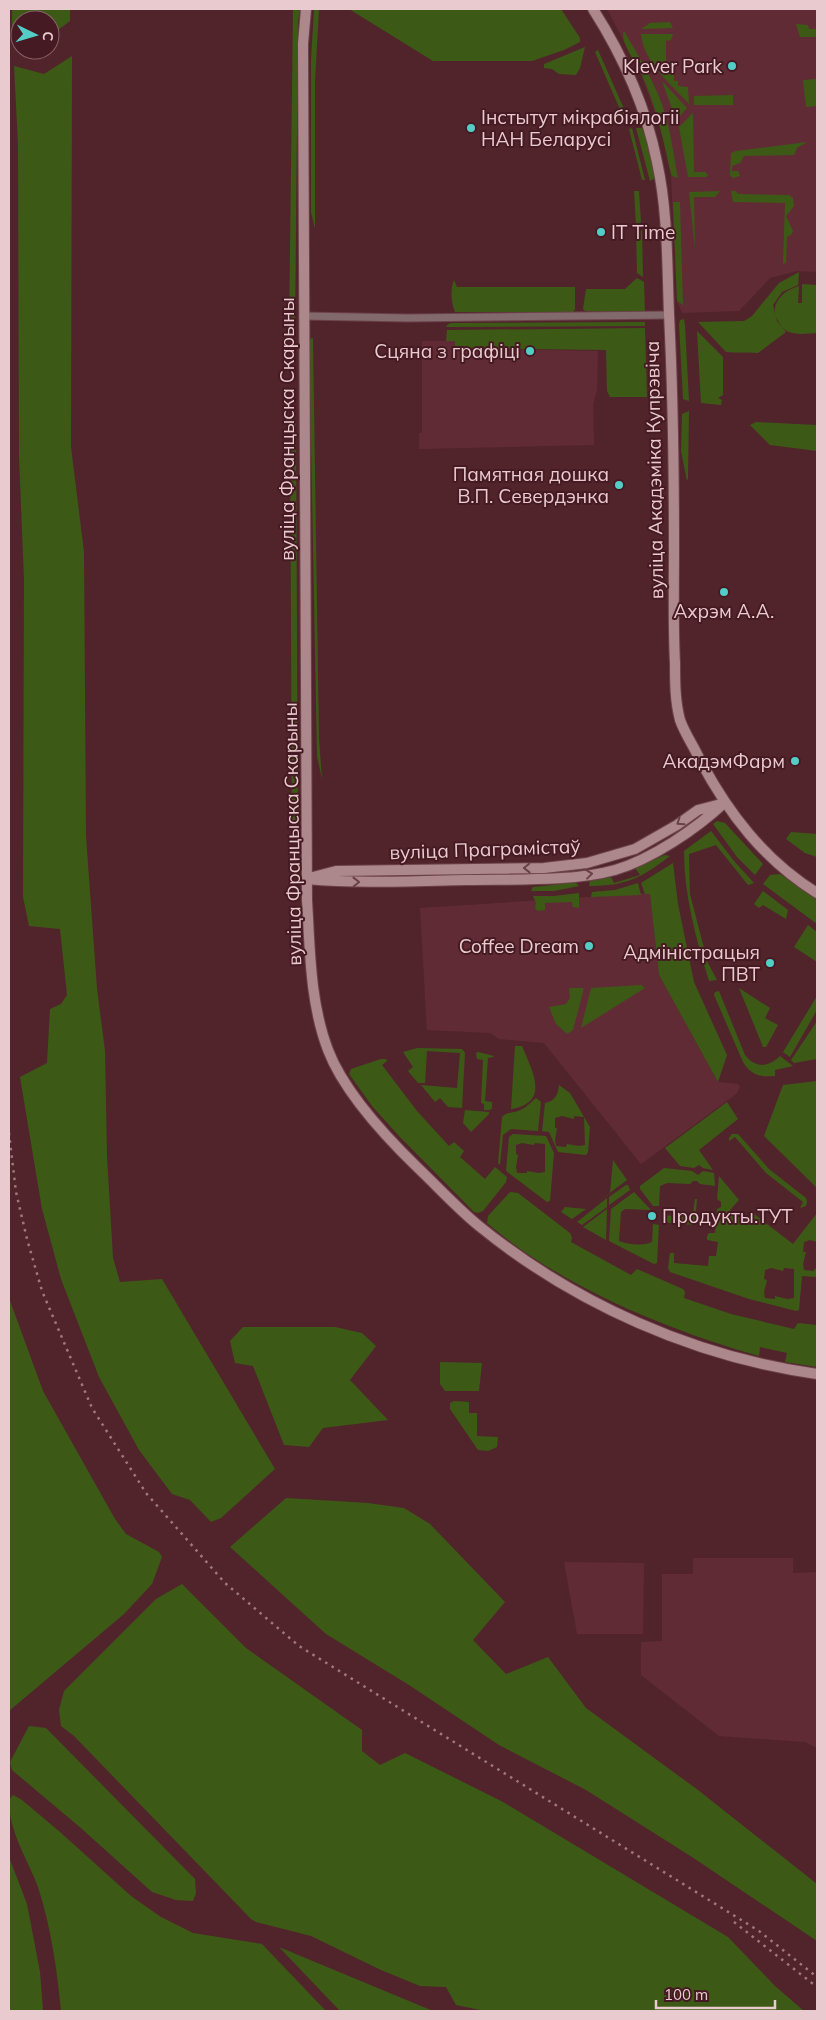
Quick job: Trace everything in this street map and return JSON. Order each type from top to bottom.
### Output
[{"type":"main road","name":"вуліца Францыска Скарыны","points":[[306,9],[303,44],[307,879],[310,956],[319,1017],[328,1050],[344,1080],[379,1127],[477,1225],[540,1271],[612,1310],[704,1348],[748,1362],[817,1374]]},
{"type":"main road","name":"вуліца Акадэміка Купрэвіча","points":[[593,9],[635,87],[658,162],[665,225],[675,459],[674,602],[677,706],[684,732],[724,803],[762,849],[784,869],[817,893]]},
{"type":"main road","name":"вуліца Праграмістаў","points":[[307,879],[336,871],[544,868],[587,863],[635,849],[677,825],[698,810],[724,803]]},
{"type":"street","points":[[304,316],[408,318],[669,315]]},
{"type":"shaded area","points":[[607,9],[817,9],[817,272],[797,271],[770,278],[739,311],[682,313],[677,301],[671,174],[661,129],[641,74]]},
{"type":"shaded area","points":[[422,341],[456,341],[456,348],[598,351],[597,390],[593,404],[594,445],[419,449],[419,433],[422,433]]},
{"type":"shaded area","points":[[650,893],[659,975],[718,1082],[738,1084],[740,1087],[736,1094],[641,1164],[544,1043],[499,1039],[490,1033],[427,1030],[420,908]]},
{"type":"shaded area","points":[[693,1558],[793,1558],[793,1573],[817,1572],[817,1748],[805,1742],[719,1736],[641,1675],[641,1642],[662,1641],[662,1574],[693,1574]]},
{"type":"shaded area","points":[[564,1562],[644,1563],[643,1634],[577,1634]]},
{"type":"green space","points":[[70,9],[70,21],[60,28],[60,10],[12,10]]},
{"type":"green space","points":[[293,9],[300,9],[298,22],[295,331],[289,330]]},
{"type":"green space","points":[[314,9],[319,9],[315,81],[315,229],[311,212],[311,60]]},
{"type":"green space","points":[[349,9],[561,9],[580,38],[580,42],[564,50],[532,61],[433,61]]},
{"type":"green space","points":[[670,22],[673,28],[641,29],[650,23]]},
{"type":"green space","points":[[796,24],[808,25],[809,29],[817,29],[817,37],[800,37]]},
{"type":"green space","points":[[624,31],[648,73],[660,99],[669,128],[678,178],[671,174],[651,97],[641,73],[626,46],[623,35]]},
{"type":"green space","points":[[641,34],[673,34],[671,40],[666,41],[666,73],[674,73],[674,81],[678,81],[678,86],[688,87],[689,104],[652,63],[643,44]]},
{"type":"green space","points":[[585,47],[580,68],[576,75],[559,74],[552,69],[544,68],[544,64]]},
{"type":"green space","points":[[598,50],[629,120],[625,121],[595,52]]},
{"type":"green space","points":[[72,56],[71,447],[84,552],[86,836],[97,989],[105,1051],[107,1156],[113,1258],[120,1282],[162,1279],[275,1469],[221,1518],[211,1522],[190,1500],[172,1494],[139,1450],[99,1377],[61,1279],[42,1209],[20,1077],[47,1063],[50,1009],[61,1004],[67,995],[60,929],[29,926],[23,897],[24,580],[19,456],[18,144],[14,66],[44,74]]},
{"type":"green space","points":[[817,79],[817,106],[806,107],[803,80]]},
{"type":"green space","points":[[662,81],[687,108],[676,120]]},
{"type":"green space","points":[[733,95],[733,105],[694,105],[694,96]]},
{"type":"green space","points":[[693,113],[694,172],[705,172],[708,175],[706,177],[688,177],[679,127]]},
{"type":"green space","points":[[632,128],[645,180],[642,180],[629,129]]},
{"type":"green space","points":[[636,128],[642,128],[653,159],[655,178],[650,181]]},
{"type":"green space","points":[[807,142],[797,148],[794,155],[744,156],[740,163],[732,166],[732,171],[738,171],[740,176],[733,178],[730,175],[731,153]]},
{"type":"green space","points":[[634,191],[639,191],[641,222],[636,225]]},
{"type":"green space","points":[[720,191],[715,197],[694,197],[695,249],[689,192]]},
{"type":"green space","points":[[731,191],[739,194],[789,195],[793,198],[794,206],[786,216],[793,231],[787,237],[786,263],[783,264],[785,203],[733,202]]},
{"type":"green space","points":[[673,202],[680,202],[683,305],[677,301]]},
{"type":"green space","points":[[636,229],[642,231],[643,277],[637,273]]},
{"type":"green space","points":[[799,272],[798,285],[782,292],[773,305],[777,321],[786,332],[758,353],[726,352],[698,322],[744,321],[752,316],[779,283]]},
{"type":"green space","points":[[637,278],[644,282],[645,313],[585,311],[583,309],[586,289],[625,289]]},
{"type":"green space","points":[[454,280],[457,287],[575,287],[575,309],[573,312],[455,312],[452,296]]},
{"type":"green space","points":[[802,284],[817,285],[817,333],[799,334],[789,332],[782,327],[776,318],[775,312],[778,300],[792,288],[799,286],[798,303],[802,303]]},
{"type":"green space","points":[[684,319],[689,401],[683,399],[679,324],[680,320]]},
{"type":"green space","points":[[645,322],[645,326],[446,327],[451,323]]},
{"type":"green space","points":[[645,328],[647,397],[610,397],[607,391],[606,350],[455,348],[455,341],[446,341],[447,330]]},
{"type":"green space","points":[[697,331],[723,357],[723,395],[718,398],[722,400],[721,405],[701,403]]},
{"type":"green space","points":[[313,338],[319,739],[322,779],[317,756],[309,339]]},
{"type":"green space","points":[[689,411],[687,481],[681,451],[682,414]]},
{"type":"green space","points":[[290,414],[296,422],[298,838],[292,839]]},
{"type":"green space","points":[[756,422],[817,425],[817,451],[770,445],[750,425]]},
{"type":"green space","points":[[697,815],[699,817],[645,849],[598,866],[580,870],[555,873],[410,878],[338,877],[390,876],[597,864]]},
{"type":"green space","points":[[717,821],[725,823],[763,864],[755,875],[737,857],[713,824]]},
{"type":"green space","points":[[711,831],[754,883],[748,885],[716,845],[689,854],[690,894],[704,948],[701,950],[717,980],[709,981],[692,917],[686,884],[684,851]]},
{"type":"green space","points":[[791,832],[817,834],[817,857],[805,853],[786,839]]},
{"type":"green space","points":[[665,855],[670,856],[650,870],[641,875],[632,879],[602,886],[589,886],[590,881],[611,877],[614,883],[640,875],[635,868]]},
{"type":"green space","points":[[673,863],[678,904],[694,982],[727,1055],[718,1082],[659,975],[650,894],[645,894],[641,883]]},
{"type":"green space","points":[[780,874],[817,900],[817,924],[763,884],[770,875]]},
{"type":"green space","points":[[571,881],[579,886],[554,891],[531,891],[533,887]]},
{"type":"green space","points":[[638,883],[641,895],[591,897],[592,892],[615,890]]},
{"type":"green space","points":[[763,891],[788,910],[786,919],[763,905],[759,908],[754,904]]},
{"type":"green space","points":[[579,893],[579,908],[573,907],[572,902],[545,903],[545,910],[538,911],[535,908],[536,903],[533,896]]},
{"type":"green space","points":[[808,925],[817,932],[817,962],[794,947]]},
{"type":"green space","points":[[641,985],[645,988],[581,1028],[591,988]]},
{"type":"green space","points":[[569,988],[584,988],[573,1030],[567,1034],[556,1024],[549,1007],[566,1004],[570,998]]},
{"type":"green space","points":[[739,988],[770,1008],[765,1018],[778,1025],[766,1047],[763,1047]]},
{"type":"green space","points":[[719,991],[745,1055],[749,1060],[762,1065],[776,1060],[780,1056],[793,1066],[775,1070],[775,1076],[761,1076],[750,1070],[743,1062],[714,995],[715,992]]},
{"type":"green space","points":[[817,996],[817,1010],[790,1057],[783,1052]]},
{"type":"green space","points":[[817,1021],[817,1059],[794,1063],[791,1060]]},
{"type":"green space","points":[[515,1046],[522,1046],[533,1075],[535,1093],[531,1100],[511,1109]]},
{"type":"green space","points":[[417,1048],[462,1049],[465,1053],[462,1108],[448,1107],[440,1098],[435,1102],[421,1085],[457,1088],[460,1053],[427,1051],[425,1083],[418,1083],[408,1071],[413,1067],[403,1052]]},
{"type":"green space","points":[[476,1053],[494,1056],[488,1058],[485,1101],[492,1102],[490,1110],[484,1110],[484,1104],[481,1103],[483,1060],[477,1059]]},
{"type":"green space","points":[[386,1059],[387,1061],[382,1065],[417,1111],[449,1146],[454,1142],[464,1151],[460,1157],[485,1179],[495,1167],[507,1177],[506,1182],[483,1211],[474,1212],[398,1135],[372,1106],[349,1074],[351,1069]]},
{"type":"green space","points":[[817,1081],[817,1188],[764,1136],[783,1085]]},
{"type":"green space","points":[[559,1085],[570,1093],[590,1127],[588,1152],[586,1155],[558,1152],[549,1132],[542,1131],[545,1103],[554,1099]],"holes":[[[562,1116],[574,1119],[574,1116],[584,1117],[585,1145],[567,1144],[566,1147],[556,1146],[557,1128],[555,1128],[555,1118]]]},
{"type":"green space","points":[[536,1098],[541,1102],[538,1131],[511,1129],[503,1135],[500,1165],[498,1163],[502,1117],[508,1113],[518,1111]]},
{"type":"green space","points":[[727,1102],[738,1119],[699,1150],[713,1170],[699,1165],[694,1168],[680,1166],[665,1148]]},
{"type":"green space","points":[[465,1110],[489,1112],[489,1114],[471,1132],[463,1123]]},
{"type":"green space","points":[[513,1134],[546,1136],[554,1153],[550,1201],[547,1202],[506,1171],[509,1137]],"holes":[[[522,1143],[534,1145],[535,1143],[545,1144],[545,1172],[527,1171],[527,1173],[517,1173],[518,1155],[516,1154],[516,1145]]]},
{"type":"green space","points":[[732,1134],[738,1134],[769,1169],[806,1198],[806,1206],[800,1208],[803,1202],[766,1173],[735,1137],[729,1141]]},
{"type":"green space","points":[[613,1160],[627,1180],[610,1193]]},
{"type":"green space","points":[[664,1168],[692,1171],[698,1175],[703,1171],[714,1173],[715,1186],[700,1184],[697,1181],[693,1181],[690,1184],[667,1183],[660,1186],[659,1206],[653,1206],[640,1189],[640,1186]]},
{"type":"green space","points":[[719,1176],[739,1200],[730,1210],[745,1223],[754,1214],[793,1244],[817,1213],[817,1242],[810,1240],[804,1242],[803,1252],[806,1252],[803,1264],[804,1270],[814,1271],[814,1269],[817,1269],[817,1277],[802,1276],[799,1310],[796,1311],[749,1299],[670,1272],[668,1268],[670,1253],[674,1253],[674,1263],[708,1266],[709,1256],[716,1256],[718,1242],[707,1240],[707,1236],[709,1233],[715,1233],[717,1209],[721,1207],[721,1202],[717,1199]],"holes":[[[771,1268],[783,1271],[784,1268],[794,1269],[794,1298],[787,1299],[775,1296],[775,1299],[765,1298],[764,1292],[767,1280],[764,1279],[765,1270]]]},
{"type":"green space","points":[[628,1185],[630,1190],[609,1205],[609,1197]]},
{"type":"green space","points":[[510,1192],[518,1193],[570,1233],[571,1242],[631,1275],[637,1269],[683,1289],[685,1292],[684,1298],[731,1314],[794,1329],[798,1323],[817,1325],[817,1367],[785,1362],[787,1353],[760,1347],[759,1356],[688,1333],[616,1303],[547,1267],[487,1223],[488,1216]]},
{"type":"green space","points":[[634,1192],[651,1210],[625,1209],[621,1212],[619,1241],[636,1244],[652,1242],[653,1224],[659,1225],[657,1263],[654,1264],[609,1241],[611,1209]]},
{"type":"green space","points":[[607,1198],[607,1207],[582,1225],[577,1222]]},
{"type":"green space","points":[[695,1199],[697,1199],[695,1223],[693,1225],[662,1222],[663,1215],[686,1217],[693,1213]]},
{"type":"green space","points":[[565,1207],[586,1209],[572,1219],[561,1212]]},
{"type":"green space","points":[[607,1209],[606,1240],[583,1227]]},
{"type":"green space","points":[[9,1298],[43,1391],[115,1519],[126,1534],[159,1552],[162,1557],[152,1584],[124,1614],[9,1711]]},
{"type":"green space","points":[[243,1327],[335,1327],[362,1333],[376,1346],[350,1380],[388,1420],[323,1428],[309,1447],[284,1445],[253,1366],[235,1363],[230,1341]]},
{"type":"green space","points":[[440,1362],[482,1363],[479,1391],[445,1391],[440,1384]]},
{"type":"green space","points":[[454,1401],[469,1402],[469,1413],[477,1413],[477,1436],[498,1437],[497,1447],[488,1451],[478,1450],[450,1409],[450,1403]]},
{"type":"green space","points":[[286,1498],[368,1503],[404,1508],[430,1524],[505,1602],[473,1640],[506,1674],[548,1657],[586,1708],[698,1790],[817,1884],[817,1941],[692,1857],[586,1790],[499,1745],[409,1685],[326,1634],[230,1547]]},
{"type":"green space","points":[[182,1584],[246,1648],[362,1730],[362,1751],[380,1765],[405,1753],[503,1802],[728,1937],[775,1986],[804,2011],[485,2011],[456,2005],[446,1987],[420,1986],[381,1970],[311,1936],[256,1922],[251,1919],[74,1736],[61,1726],[59,1710],[64,1691],[156,1599]]},
{"type":"green space","points":[[29,1726],[46,1728],[195,1879],[196,1893],[193,1901],[176,1900],[152,1892],[82,1829],[12,1770],[10,1762]]},
{"type":"green space","points":[[13,1795],[22,1800],[60,1832],[131,1896],[161,1917],[193,1933],[262,1944],[326,2011],[61,2011],[58,1980],[47,1917],[34,1876],[19,1845],[12,1823],[9,1800]]},
{"type":"green space","points":[[9,1857],[27,1904],[40,1972],[43,2011],[9,2011]]},
{"type":"green space","points":[[279,1947],[433,2011],[340,2011]]},
{"type":"railway","points":[[9,1133],[16,1192],[42,1291],[92,1408],[146,1493],[225,1583],[299,1646],[759,1931],[817,1977]]},
{"type":"railway","points":[[734,1922],[817,1987]]},
{"type":"place","name":"Klever Park","points":[[732,66]]},
{"type":"place","name":"Інстытут мікрабіялогіі НАН Беларусі","points":[[471,128]]},
{"type":"place","name":"IT Time","points":[[601,232]]},
{"type":"place","name":"Сцяна з графіці","points":[[530,351]]},
{"type":"place","name":"Памятная дошка В.П. Севердэнка","points":[[619,485]]},
{"type":"place","name":"Ахрэм А.А.","points":[[724,592]]},
{"type":"place","name":"АкадэмФарм","points":[[795,761]]},
{"type":"place","name":"Coffee Dream","points":[[589,946]]},
{"type":"place","name":"Адміністрацыя ПВТ","points":[[770,963]]},
{"type":"place","name":"Продукты.ТУТ","points":[[652,1216]]}]
